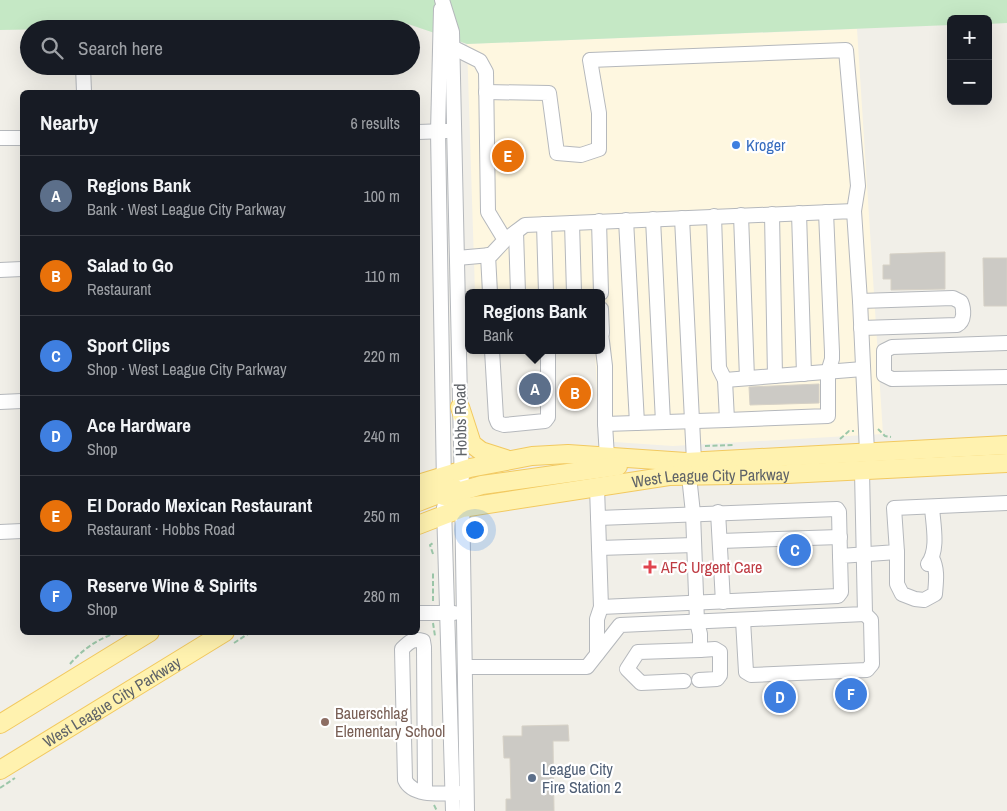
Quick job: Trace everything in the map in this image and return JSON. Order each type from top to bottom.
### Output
[{"type":"main road","points":[[460,407],[472,444],[481,451],[509,460]]},
{"type":"main road","name":"West League City Parkway","points":[[420,524],[444,514],[462,489],[509,460],[532,456],[568,454],[608,458],[691,461],[1007,446]]},
{"type":"main road","points":[[862,470],[866,452]]},
{"type":"main road","points":[[420,484],[462,489],[615,466],[691,461]]},
{"type":"main road","name":"West League City Parkway","points":[[462,489],[597,487],[669,476],[691,461],[787,474],[1007,463]]},
{"type":"main road","points":[[420,501],[444,488]]},
{"type":"main road","points":[[0,724],[145,635]]},
{"type":"main road","name":"West League City Parkway","points":[[0,770],[220,635]]},
{"type":"street","name":"Hobbs Road","points":[[442,0],[452,32],[457,258],[464,338],[460,407],[465,667],[459,793],[453,811]]},
{"type":"street","name":"Hobbs Road","points":[[442,0],[438,132],[447,613],[459,793],[467,811]]},
{"type":"street","points":[[452,47],[480,62],[486,72],[488,212],[510,236],[517,289]]},
{"type":"street","points":[[486,92],[548,93],[557,153],[581,155],[599,149],[599,113],[590,60],[846,50],[858,186],[854,211],[862,328],[866,452]]},
{"type":"street","points":[[83,75],[84,90]]},
{"type":"street","points":[[420,132],[454,131]]},
{"type":"street","points":[[0,138],[20,138]]},
{"type":"street","points":[[457,258],[491,255],[510,236],[525,225],[854,211]]},
{"type":"street","points":[[605,424],[828,416],[828,372],[832,352],[826,212]]},
{"type":"street","points":[[799,213],[804,374]]},
{"type":"street","points":[[772,214],[774,376]]},
{"type":"street","points":[[741,215],[747,378]]},
{"type":"street","points":[[714,216],[719,368],[725,380],[727,420]]},
{"type":"street","points":[[682,218],[692,422],[691,461],[696,603],[700,650]]},
{"type":"street","points":[[653,219],[663,422]]},
{"type":"street","points":[[626,220],[637,423]]},
{"type":"street","points":[[599,222],[601,289]]},
{"type":"street","points":[[572,223],[574,289]]},
{"type":"street","points":[[544,224],[546,289]]},
{"type":"street","points":[[488,255],[490,289]]},
{"type":"street","points":[[0,270],[20,269]]},
{"type":"street","points":[[860,301],[954,298],[961,302],[963,317],[961,323],[957,325],[862,328]]},
{"type":"street","points":[[884,375],[884,351],[892,347],[1007,343]]},
{"type":"street","points":[[492,354],[496,418],[498,423],[504,425],[545,421],[548,417],[548,354]]},
{"type":"street","points":[[604,354],[605,424],[608,458]]},
{"type":"street","points":[[725,380],[828,372],[884,375],[892,379],[1007,377]]},
{"type":"street","points":[[0,402],[20,401]]},
{"type":"street","points":[[743,620],[746,672],[751,675],[867,670],[872,664],[871,620],[865,614],[862,470]]},
{"type":"street","points":[[597,487],[601,607],[596,619],[597,654]]},
{"type":"street","points":[[932,507],[934,545],[932,558],[928,565],[927,587],[923,591],[909,596],[902,594],[897,584],[894,508],[1007,503]]},
{"type":"street","points":[[598,518],[837,508],[839,512],[840,537],[841,592],[838,596],[601,607]]},
{"type":"street","points":[[718,512],[723,602]]},
{"type":"street","points":[[0,532],[20,531]]},
{"type":"street","points":[[720,541],[840,537]]},
{"type":"street","points":[[599,548],[694,545]]},
{"type":"street","points":[[840,556],[897,552]]},
{"type":"street","points":[[420,613],[464,613]]},
{"type":"street","points":[[465,667],[586,667],[620,625],[865,614]]},
{"type":"street","points":[[425,792],[424,647],[423,641],[417,639],[409,641],[402,649],[405,780],[414,790],[425,792],[459,793]]},
{"type":"street","points":[[684,681],[641,683],[627,668],[638,652],[716,649],[720,652],[720,675],[718,679],[699,680]]},
{"type":"path","points":[[833,440],[842,439],[849,431],[878,429],[885,436],[893,437]]},
{"type":"path","points":[[691,461],[740,444]]},
{"type":"shaded area","points":[[857,29],[883,434],[673,446],[599,441],[595,354],[605,354],[605,289],[475,289],[467,44]]},
{"type":"green space","points":[[0,0],[1007,0],[1007,23],[992,24],[992,15],[947,15],[947,25],[467,44],[420,28],[420,20],[20,20],[20,30],[0,30]]},
{"type":"building","points":[[945,252],[945,289],[891,290],[891,279],[883,279],[883,265],[890,265],[890,254]]},
{"type":"building","points":[[983,258],[1007,258],[1007,306],[984,306]]},
{"type":"building","points":[[819,384],[819,403],[750,405],[749,387]]},
{"type":"building","name":"League City Fire Station 2","points":[[568,725],[569,741],[553,741],[554,811],[506,811],[506,799],[511,799],[510,758],[504,758],[503,736],[522,736],[522,726]]},
{"type":"place","name":"Kroger","points":[[736,145]]},
{"type":"place","name":"El Dorado Mexican Restaurant","points":[[508,156]]},
{"type":"place","name":"Regions Bank","points":[[535,389]]},
{"type":"place","name":"Salad to Go","points":[[575,393]]},
{"type":"place","name":"Sport Clips","points":[[795,550]]},
{"type":"place","name":"AFC Urgent Care","points":[[650,567]]},
{"type":"place","name":"Reserve Wine & Spirits","points":[[851,694]]},
{"type":"place","name":"Ace Hardware","points":[[780,697]]},
{"type":"place","name":"Bauerschlag Elementary School","points":[[325,722]]},
{"type":"place","name":"League City Fire Station 2","points":[[532,778]]}]
